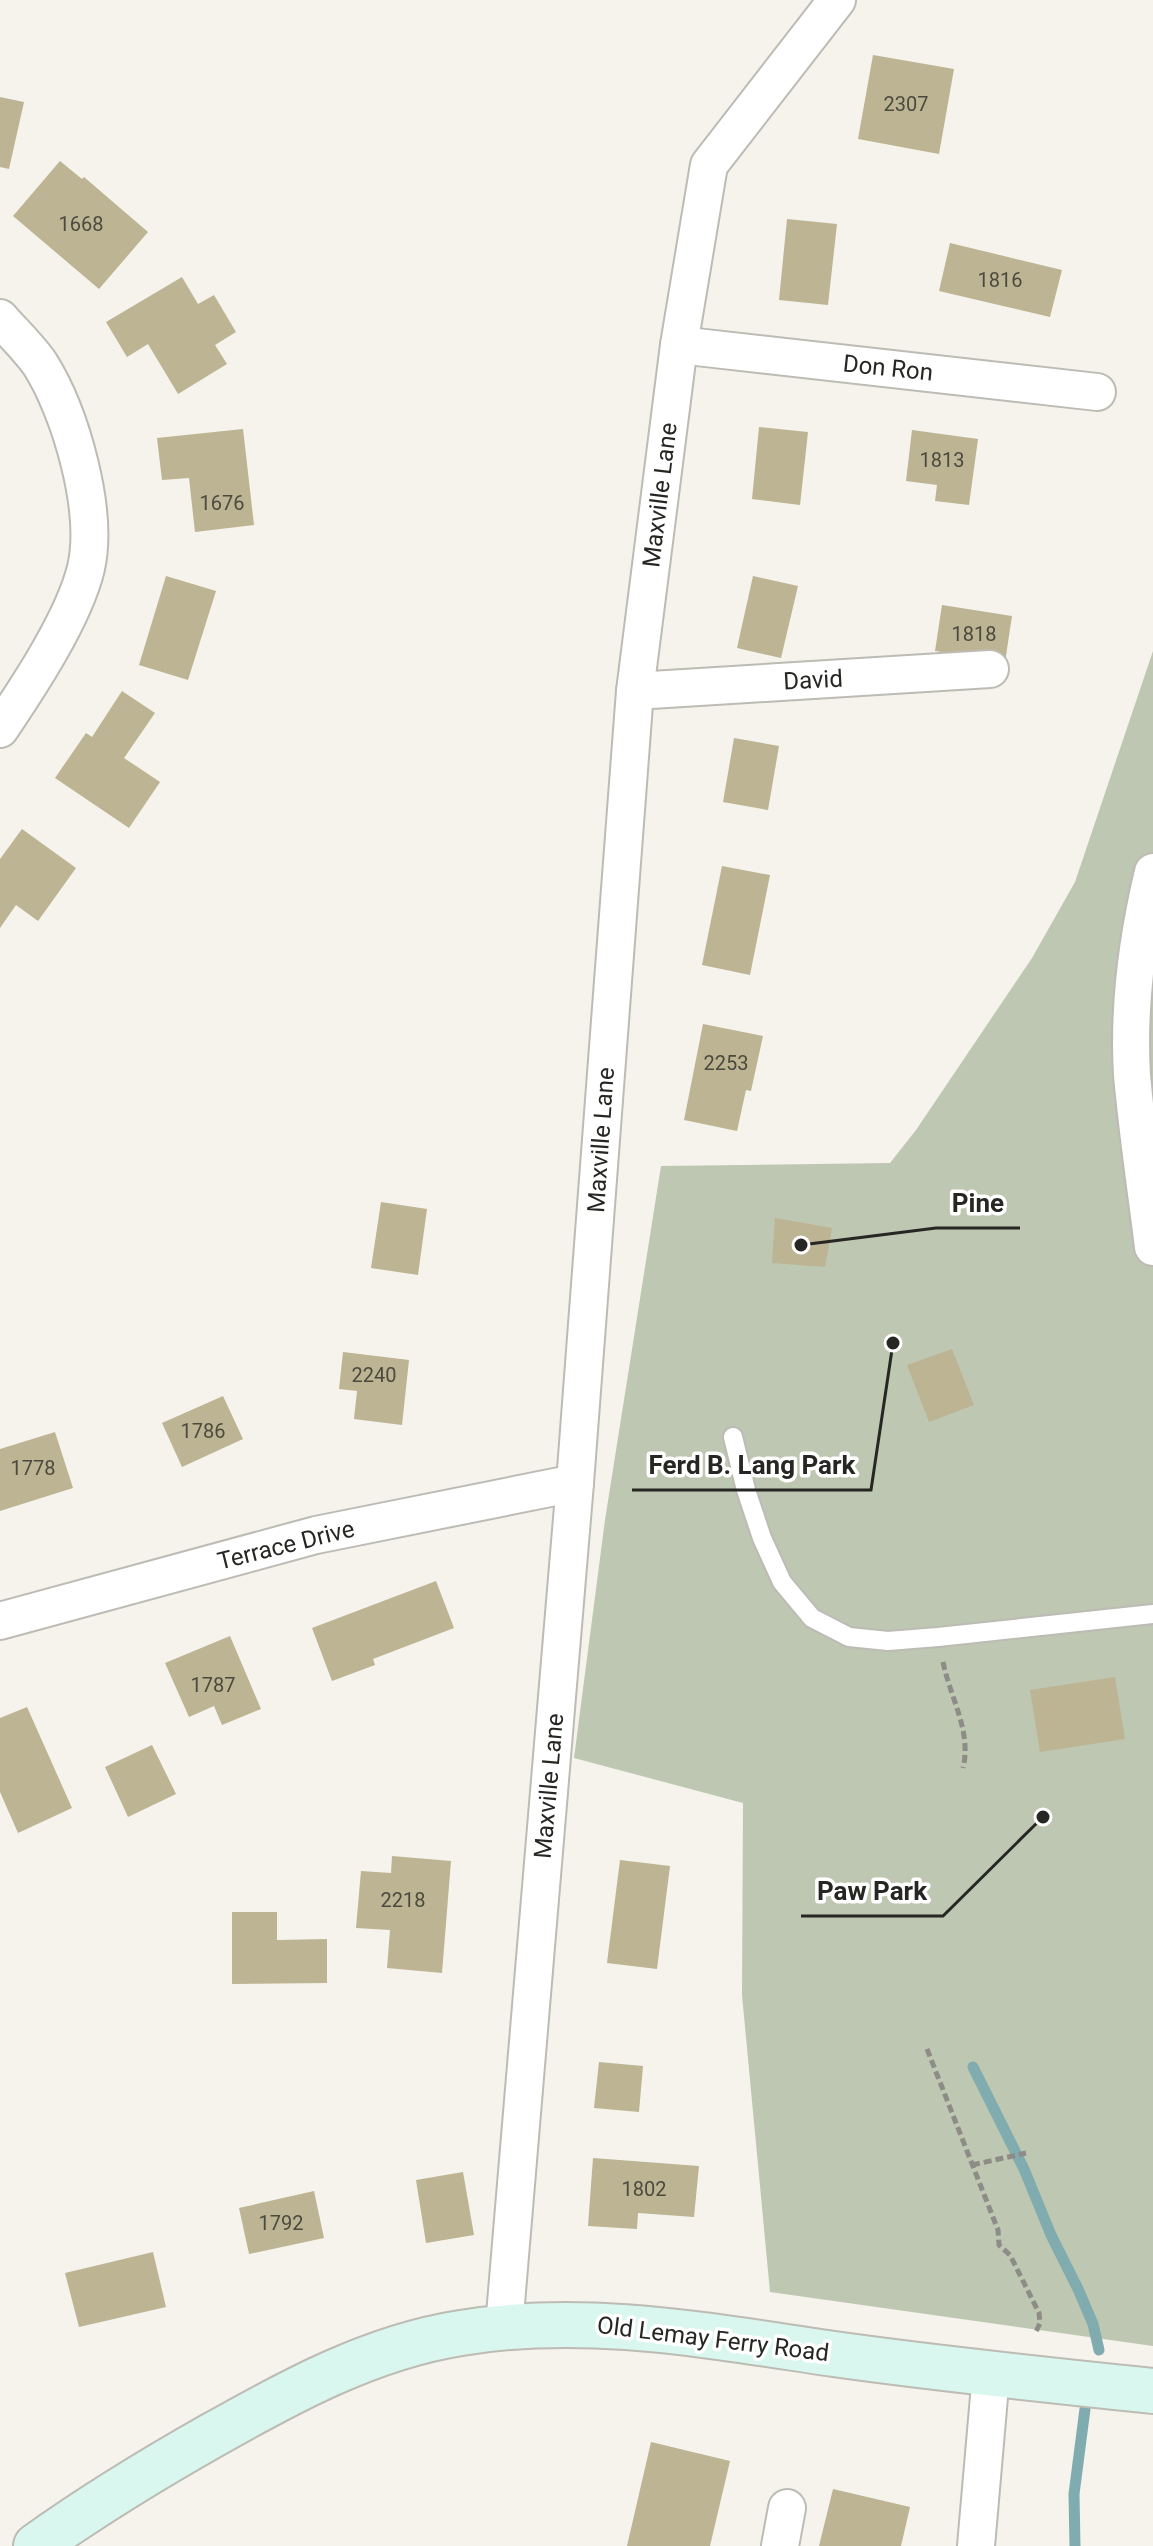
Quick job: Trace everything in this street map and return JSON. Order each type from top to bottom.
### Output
[{"type":"main road","name":"Old Lemay Ferry Road","points":[[36,2546],[170,2459],[323,2376],[428,2339],[504,2327],[613,2325],[673,2330],[991,2374],[1153,2391]]},
{"type":"street","name":"Maxville Lane","points":[[504,2327],[575,1483],[635,691],[679,345],[709,165],[837,0]]},
{"type":"street","points":[[0,318],[40,363],[66,415],[81,471],[90,531],[86,568],[66,619],[0,729]]},
{"type":"street","name":"Don Ron","points":[[679,345],[1097,392]]},
{"type":"street","name":"David","points":[[635,691],[990,669]]},
{"type":"street","points":[[1153,872],[1141,922],[1133,996],[1132,1073],[1153,1247]]},
{"type":"street","name":"Terrace Drive","points":[[0,1621],[316,1535],[575,1483]]},
{"type":"street","points":[[976,2546],[991,2374]]},
{"type":"street","points":[[780,2546],[787,2508]]},
{"type":"lane","points":[[733,1437],[762,1538],[782,1582],[812,1618],[849,1637],[888,1641],[1153,1614]]},
{"type":"path","points":[[938,1637],[947,1680],[964,1733],[966,1755],[963,1768]]},
{"type":"path","points":[[927,2049],[998,2230],[999,2245],[1010,2255],[1039,2313],[1040,2323],[1035,2334]]},
{"type":"path","points":[[972,2165],[1026,2153]]},
{"type":"green space","points":[[1153,651],[1153,2346],[770,2292],[742,1995],[743,1803],[574,1758],[605,1520],[661,1166],[890,1163],[916,1130],[1032,958],[1075,882]]},
{"type":"building","points":[[873,55],[954,69],[939,154],[858,139]]},
{"type":"building","points":[[0,97],[24,102],[9,169],[0,167]]},
{"type":"building","points":[[60,161],[82,179],[84,177],[148,232],[99,289],[13,216]]},
{"type":"building","points":[[787,219],[837,224],[828,305],[779,300]]},
{"type":"building","points":[[950,243],[1062,270],[1050,317],[939,291]]},
{"type":"building","points":[[182,277],[198,304],[214,295],[236,332],[215,345],[227,364],[178,394],[148,344],[127,357],[106,322]]},
{"type":"building","points":[[759,427],[808,432],[800,505],[752,499]]},
{"type":"building","points":[[243,429],[254,525],[195,532],[189,478],[162,480],[157,438]]},
{"type":"building","points":[[912,430],[978,439],[969,505],[935,501],[937,485],[906,481]]},
{"type":"building","points":[[166,576],[216,591],[188,680],[139,665]]},
{"type":"building","points":[[753,576],[798,586],[781,658],[737,648]]},
{"type":"building","points":[[942,605],[1012,616],[1005,662],[935,651]]},
{"type":"building","points":[[122,691],[155,713],[124,758],[160,782],[129,828],[55,778],[86,733],[92,737]]},
{"type":"building","points":[[734,738],[779,746],[768,810],[723,802]]},
{"type":"building","points":[[22,829],[76,868],[38,921],[16,905],[0,928],[0,859]]},
{"type":"building","points":[[722,866],[770,875],[750,975],[702,965]]},
{"type":"building","points":[[703,1024],[763,1036],[751,1091],[746,1090],[737,1131],[684,1120]]},
{"type":"building","points":[[381,1202],[427,1209],[418,1275],[371,1268]]},
{"type":"building","points":[[775,1218],[832,1228],[825,1267],[772,1263]]},
{"type":"building","points":[[952,1349],[974,1405],[929,1422],[907,1365]]},
{"type":"building","points":[[343,1352],[409,1360],[402,1425],[354,1419],[357,1391],[339,1389]]},
{"type":"building","points":[[223,1396],[243,1439],[182,1467],[162,1423]]},
{"type":"building","points":[[55,1432],[73,1488],[0,1511],[0,1449]]},
{"type":"building","points":[[436,1581],[454,1628],[373,1659],[375,1665],[332,1681],[312,1628]]},
{"type":"building","points":[[230,1636],[261,1709],[222,1725],[214,1706],[189,1717],[165,1663]]},
{"type":"building","points":[[1115,1677],[1125,1739],[1040,1752],[1030,1690]]},
{"type":"building","points":[[27,1707],[72,1808],[18,1833],[0,1792],[0,1718]]},
{"type":"building","points":[[152,1745],[176,1794],[128,1817],[105,1767]]},
{"type":"building","points":[[392,1856],[451,1861],[442,1973],[387,1968],[390,1930],[356,1928],[361,1871],[391,1873]]},
{"type":"building","points":[[620,1860],[670,1866],[657,1969],[607,1963]]},
{"type":"building","points":[[232,1912],[277,1912],[277,1940],[327,1939],[327,1983],[232,1984]]},
{"type":"building","points":[[599,2062],[643,2066],[639,2112],[594,2108]]},
{"type":"building","points":[[593,2158],[699,2166],[694,2217],[638,2213],[637,2229],[588,2226]]},
{"type":"building","points":[[463,2172],[474,2235],[426,2243],[416,2180]]},
{"type":"building","points":[[314,2191],[324,2238],[249,2254],[239,2208]]},
{"type":"building","points":[[153,2252],[166,2307],[79,2327],[65,2273]]},
{"type":"building","points":[[651,2442],[730,2461],[710,2546],[627,2546]]},
{"type":"building","points":[[833,2489],[910,2507],[901,2546],[819,2546]]},
{"type":"waterway","points":[[973,2067],[1024,2169],[1051,2235],[1078,2289],[1093,2324],[1099,2350]]},
{"type":"waterway","points":[[1075,2546],[1074,2494],[1085,2409]]},
{"type":"place","name":"Pine","points":[[801,1245]]},
{"type":"place","name":"Ferd B. Lang Park","points":[[893,1343]]},
{"type":"place","name":"Paw Park","points":[[1043,1817]]}]
